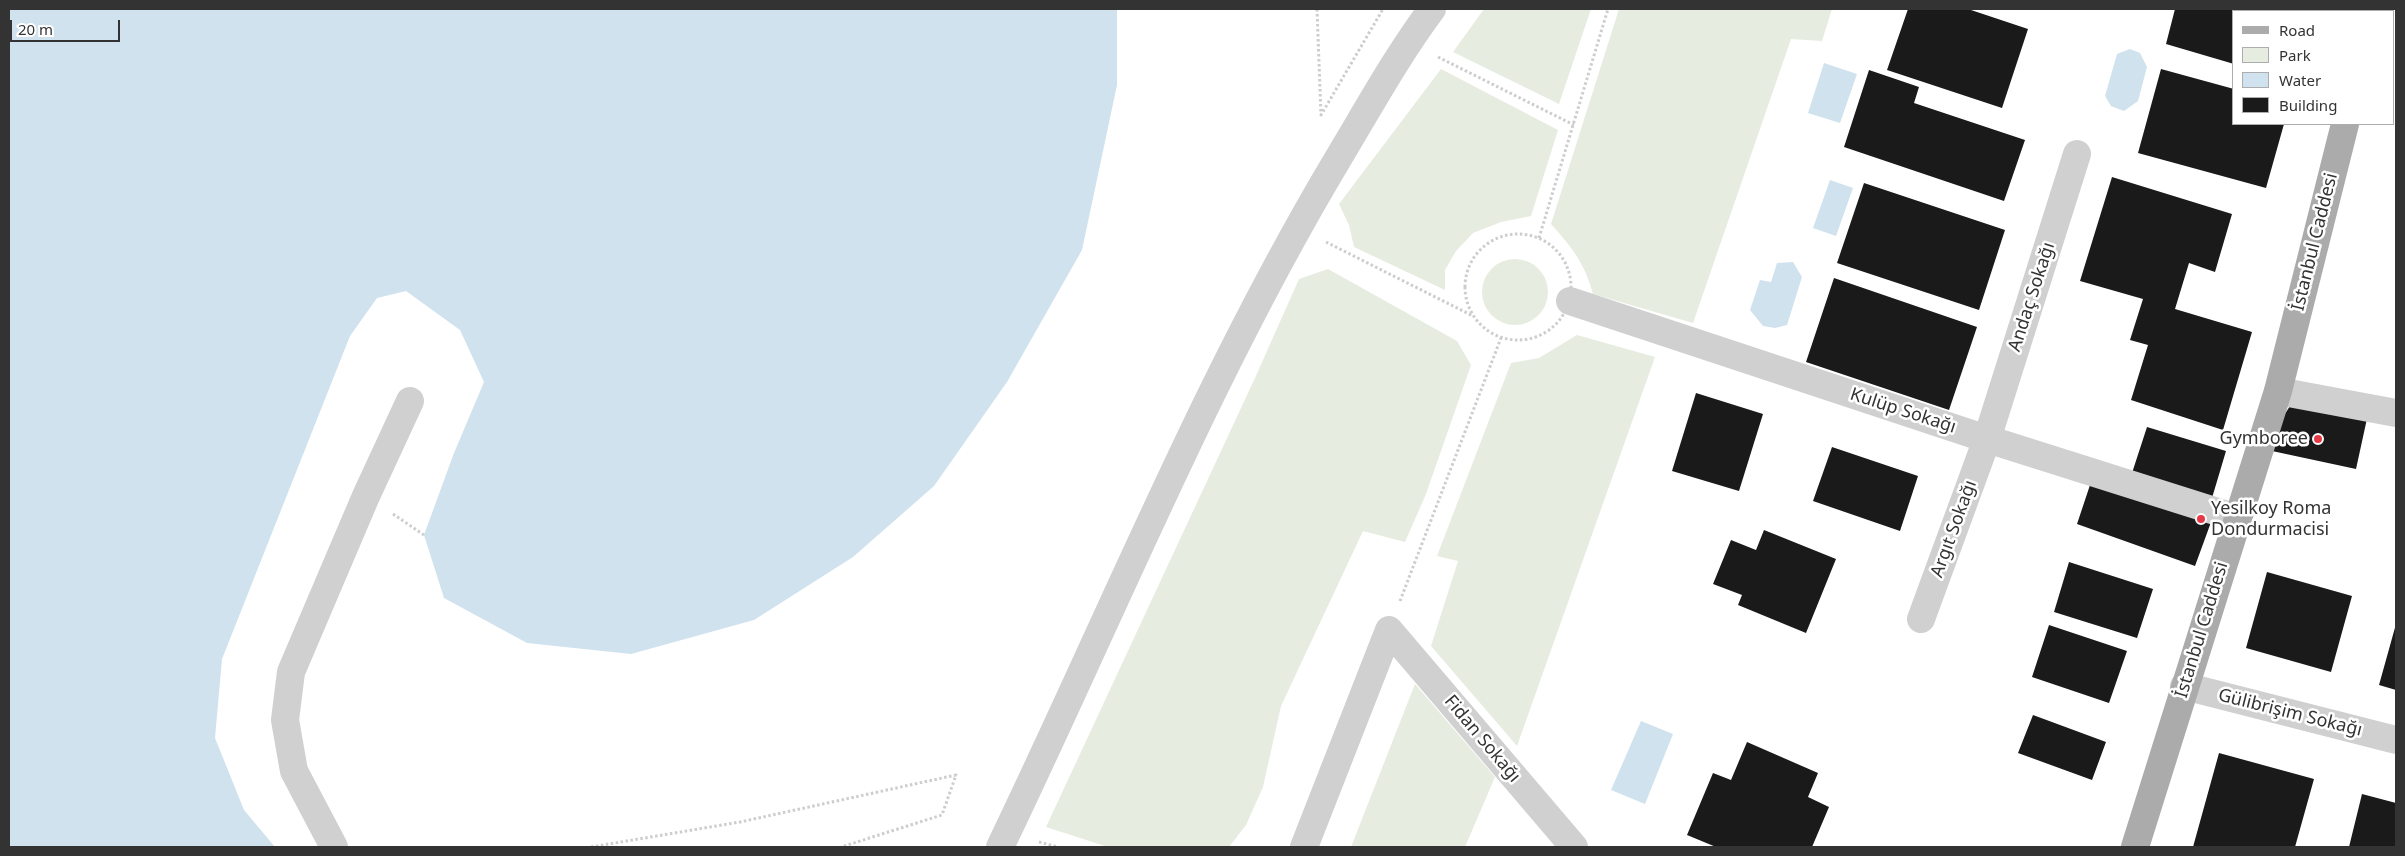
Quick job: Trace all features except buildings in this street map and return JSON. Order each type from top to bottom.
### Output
[{"type":"main road","name":"İstanbul Caddesi","points":[[2135,847],[2278,391],[2345,125]]},
{"type":"street","points":[[1000,847],[1225,366],[1297,227],[1408,41],[1432,9]]},
{"type":"street","name":"Andaç Sokağı","points":[[1987,439],[2077,154]]},
{"type":"street","name":"Kulüp Sokağı","points":[[1570,301],[1987,439],[2237,518]]},
{"type":"street","points":[[2278,391],[2396,413]]},
{"type":"street","points":[[334,847],[294,771],[285,720],[291,672],[366,496],[410,401]]},
{"type":"street","name":"Argıt Sokağı","points":[[1921,619],[1987,439]]},
{"type":"street","points":[[1304,847],[1389,630]]},
{"type":"street","name":"Fidan Sokağı","points":[[1389,630],[1574,847]]},
{"type":"street","name":"Gülibrişim Sokağı","points":[[2184,686],[2396,740]]},
{"type":"path","points":[[1317,9],[1321,115],[1383,9]]},
{"type":"path","points":[[1539,238],[1608,9]]},
{"type":"path","points":[[1408,41],[1574,126]]},
{"type":"path","points":[[1297,227],[1473,316]]},
{"type":"path","points":[[1523,234],[1539,238],[1552,246],[1562,258],[1568,271],[1571,286],[1570,301],[1562,316],[1550,330],[1535,337],[1518,340],[1501,338],[1485,329],[1473,316],[1466,301],[1465,284],[1469,267],[1478,252],[1490,241],[1506,235],[1523,234]]},
{"type":"path","points":[[1389,630],[1501,338]]},
{"type":"path","points":[[591,847],[740,822],[956,775],[942,815],[841,847]]},
{"type":"green space","points":[[1484,9],[1591,9],[1559,104],[1453,52]]},
{"type":"green space","points":[[1619,9],[1832,9],[1822,41],[1791,39],[1693,323],[1593,294],[1582,264],[1551,224]]},
{"type":"green space","points":[[1441,69],[1558,130],[1531,216],[1501,222],[1473,233],[1456,251],[1445,270],[1445,290],[1354,247],[1349,225],[1339,204]]},
{"type":"green space","points":[[1509,259],[1521,259],[1533,264],[1543,274],[1548,286],[1546,305],[1533,320],[1521,325],[1509,325],[1497,320],[1487,310],[1482,298],[1482,286],[1487,274],[1497,264]]},
{"type":"green space","points":[[1328,269],[1457,341],[1471,365],[1426,494],[1405,542],[1363,531],[1281,706],[1263,787],[1246,825],[1229,847],[1108,847],[1046,827],[1255,378],[1299,279]]},
{"type":"green space","points":[[1577,335],[1655,357],[1517,746],[1431,646],[1458,561],[1437,556],[1511,363],[1539,358]]},
{"type":"green space","points":[[1415,684],[1495,777],[1465,847],[1351,847]]},
{"type":"water","points":[[9,9],[1117,9],[1117,85],[1082,250],[1007,382],[934,486],[853,557],[754,620],[631,654],[527,643],[444,598],[424,535],[454,453],[484,382],[460,330],[406,291],[377,298],[350,336],[222,659],[215,738],[244,810],[275,847],[9,847]]},
{"type":"water","points":[[2130,49],[2140,53],[2147,67],[2138,101],[2124,111],[2111,106],[2105,96],[2117,54]]},
{"type":"water","points":[[1824,63],[1857,74],[1840,123],[1808,113]]},
{"type":"water","points":[[1830,180],[1853,188],[1836,236],[1813,228]]},
{"type":"water","points":[[1793,262],[1802,277],[1787,325],[1775,328],[1763,326],[1750,310],[1760,280],[1771,282],[1777,263]]},
{"type":"water","points":[[1641,721],[1673,734],[1645,804],[1611,790]]},
{"type":"place","name":"Gymboree","points":[[2318,439]]},
{"type":"place","name":"Yesilkoy Roma Dondurmacisi","points":[[2201,519]]}]
